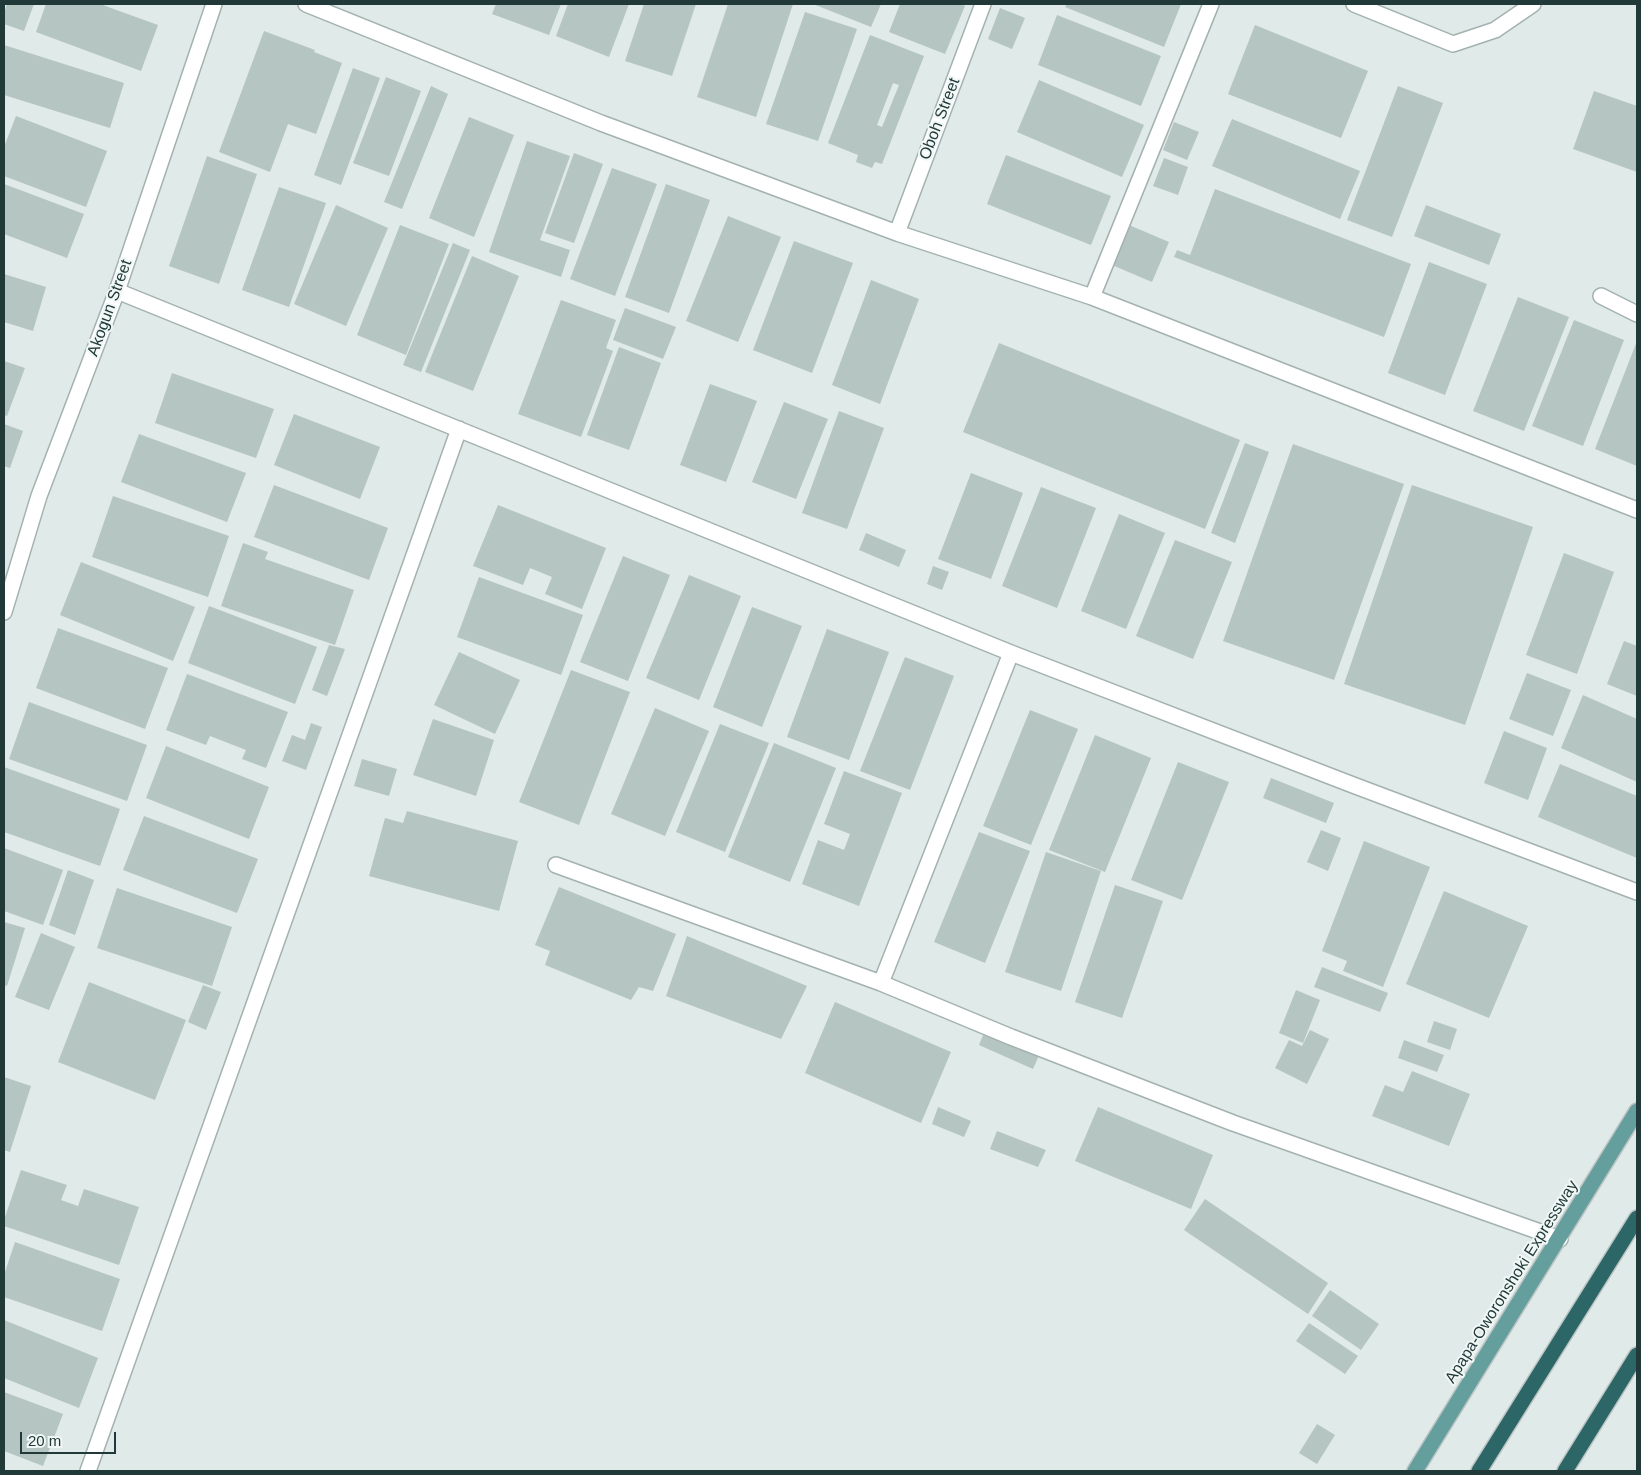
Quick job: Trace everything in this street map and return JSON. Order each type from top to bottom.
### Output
[{"type":"highway","points":[[1479,1471],[1637,1218]]},
{"type":"highway","points":[[1565,1471],[1637,1355]]},
{"type":"main road","name":"Apapa-Oworonshoki Expressway","points":[[1416,1471],[1637,1111]]},
{"type":"street","name":"Akogun Street","points":[[4,612],[39,496],[117,291],[214,4]]},
{"type":"street","points":[[306,4],[600,124],[897,233],[1092,297],[1637,510]]},
{"type":"street","name":"Oboh Street","points":[[897,233],[983,4]]},
{"type":"street","points":[[1092,297],[1211,4]]},
{"type":"street","points":[[1354,4],[1454,44],[1495,30],[1533,4]]},
{"type":"street","points":[[117,291],[1011,653],[1637,892]]},
{"type":"street","points":[[1601,296],[1637,314]]},
{"type":"street","points":[[88,1471],[459,429]]},
{"type":"street","points":[[881,983],[1011,653]]},
{"type":"street","points":[[556,865],[881,983],[1012,1037],[1233,1123],[1560,1239]]},
{"type":"building","points":[[7,4],[34,4],[24,31],[4,24],[4,13]]},
{"type":"building","points":[[46,4],[100,4],[158,25],[141,71],[36,32]]},
{"type":"building","points":[[496,4],[561,4],[549,35],[492,14]]},
{"type":"building","points":[[568,4],[629,4],[609,57],[556,36]]},
{"type":"building","points":[[644,4],[696,4],[672,76],[625,61]]},
{"type":"building","points":[[728,4],[793,4],[756,117],[697,97]]},
{"type":"building","points":[[813,4],[881,4],[871,27]]},
{"type":"building","points":[[900,4],[960,4],[965,6],[945,54],[889,32]]},
{"type":"building","points":[[1067,4],[1181,4],[1164,47],[1065,7]]},
{"type":"building","points":[[1000,8],[1025,18],[1012,49],[988,39]]},
{"type":"building","points":[[805,12],[857,29],[818,141],[766,124]]},
{"type":"building","points":[[1057,15],[1161,56],[1141,106],[1038,65]]},
{"type":"building","points":[[1255,25],[1368,71],[1341,138],[1228,94]]},
{"type":"building","points":[[264,31],[315,50],[314,52],[342,63],[316,134],[288,124],[270,172],[219,152]]},
{"type":"building","points":[[870,35],[924,56],[882,164],[875,162],[872,168],[856,162],[858,155],[828,143]],"holes":[[[893,83],[899,85],[882,127],[877,125]]]},
{"type":"building","points":[[4,45],[124,83],[110,128],[4,95]]},
{"type":"building","points":[[353,68],[380,78],[341,185],[314,175]]},
{"type":"building","points":[[386,77],[421,91],[389,176],[353,163]]},
{"type":"building","points":[[1039,80],[1144,125],[1122,177],[1017,132]]},
{"type":"building","points":[[431,86],[448,94],[402,209],[384,202]]},
{"type":"building","points":[[1398,86],[1443,103],[1392,237],[1347,220]]},
{"type":"building","points":[[1594,91],[1637,106],[1637,172],[1573,149]]},
{"type":"building","points":[[16,116],[107,151],[86,207],[4,176],[4,147]]},
{"type":"building","points":[[469,117],[514,135],[474,237],[429,218]]},
{"type":"building","points":[[1232,119],[1360,171],[1340,219],[1212,166]]},
{"type":"building","points":[[1174,122],[1199,132],[1187,160],[1163,150]]},
{"type":"building","points":[[527,141],[570,156],[540,240],[570,250],[561,277],[489,252]]},
{"type":"building","points":[[574,153],[603,164],[574,243],[545,233]]},
{"type":"building","points":[[1006,155],[1111,196],[1091,245],[987,204]]},
{"type":"building","points":[[207,156],[257,174],[219,284],[169,266]]},
{"type":"building","points":[[1164,158],[1188,167],[1178,195],[1153,186]]},
{"type":"building","points":[[612,168],[657,184],[615,296],[570,279]]},
{"type":"building","points":[[4,184],[84,214],[67,258],[4,234]]},
{"type":"building","points":[[666,184],[710,200],[669,313],[625,297]]},
{"type":"building","points":[[279,187],[326,203],[289,307],[242,290]]},
{"type":"building","points":[[1215,189],[1411,264],[1384,337],[1174,257],[1177,250],[1190,255]]},
{"type":"building","points":[[336,205],[388,228],[346,326],[294,304]]},
{"type":"building","points":[[1426,205],[1501,234],[1489,265],[1414,236]]},
{"type":"building","points":[[728,216],[781,237],[738,342],[686,321]]},
{"type":"building","points":[[400,225],[449,244],[406,355],[357,335]]},
{"type":"building","points":[[1129,225],[1169,242],[1152,282],[1112,265]]},
{"type":"building","points":[[794,241],[853,263],[812,373],[753,350]]},
{"type":"building","points":[[453,243],[470,250],[421,372],[403,365]]},
{"type":"building","points":[[472,256],[519,276],[473,391],[425,372]]},
{"type":"building","points":[[1429,262],[1487,284],[1445,395],[1388,373]]},
{"type":"building","points":[[4,274],[46,287],[33,331],[4,322]]},
{"type":"building","points":[[871,280],[919,299],[880,404],[832,385]]},
{"type":"building","points":[[1518,297],[1569,317],[1524,431],[1473,411]]},
{"type":"building","points":[[561,300],[616,320],[606,348],[613,351],[581,437],[518,414]]},
{"type":"building","points":[[625,308],[676,327],[663,359],[613,340]]},
{"type":"building","points":[[1574,320],[1624,340],[1583,446],[1532,426]]},
{"type":"building","points":[[1637,341],[1637,466],[1595,449]]},
{"type":"building","points":[[999,343],[1240,440],[1205,529],[963,432]]},
{"type":"building","points":[[619,347],[661,363],[629,450],[587,435]]},
{"type":"building","points":[[4,361],[25,368],[7,416],[4,415]]},
{"type":"building","points":[[172,373],[274,409],[256,458],[155,423]]},
{"type":"building","points":[[710,384],[757,401],[726,482],[680,465]]},
{"type":"building","points":[[784,402],[828,419],[796,499],[752,482]]},
{"type":"building","points":[[839,411],[884,428],[847,529],[802,513]]},
{"type":"building","points":[[294,414],[380,447],[360,499],[274,465]]},
{"type":"building","points":[[4,424],[23,431],[10,468],[4,466]]},
{"type":"building","points":[[139,434],[246,473],[227,522],[121,482]]},
{"type":"building","points":[[1245,443],[1269,452],[1235,543],[1211,533]]},
{"type":"building","points":[[1293,444],[1404,484],[1334,680],[1223,641]]},
{"type":"building","points":[[971,473],[1023,493],[991,579],[938,559]]},
{"type":"building","points":[[274,485],[388,528],[369,580],[254,537]]},
{"type":"building","points":[[1412,485],[1533,527],[1465,725],[1344,684]]},
{"type":"building","points":[[1041,487],[1096,508],[1057,608],[1002,586]]},
{"type":"building","points":[[113,496],[229,536],[208,597],[92,557]]},
{"type":"building","points":[[498,505],[606,548],[582,609],[545,594],[552,577],[530,568],[523,585],[473,566]]},
{"type":"building","points":[[1119,514],[1165,533],[1126,629],[1081,611]]},
{"type":"building","points":[[866,533],[906,550],[899,567],[859,550]]},
{"type":"building","points":[[1175,540],[1232,562],[1193,659],[1136,636]]},
{"type":"building","points":[[243,543],[268,552],[265,559],[354,590],[335,645],[221,606]]},
{"type":"building","points":[[1564,553],[1614,572],[1577,674],[1526,655]]},
{"type":"building","points":[[623,556],[670,575],[628,681],[580,662]]},
{"type":"building","points":[[81,562],[195,607],[173,661],[60,615]]},
{"type":"building","points":[[933,566],[949,572],[942,590],[927,584]]},
{"type":"building","points":[[689,575],[741,596],[699,700],[646,678]]},
{"type":"building","points":[[479,577],[583,615],[561,675],[457,637]]},
{"type":"building","points":[[209,606],[317,647],[295,704],[188,663]]},
{"type":"building","points":[[752,607],[802,626],[762,727],[713,707]]},
{"type":"building","points":[[58,628],[168,668],[145,729],[36,688]]},
{"type":"building","points":[[827,629],[889,652],[849,760],[787,737]]},
{"type":"building","points":[[1624,641],[1637,646],[1637,696],[1607,684]]},
{"type":"building","points":[[329,645],[345,649],[327,696],[312,690]]},
{"type":"building","points":[[459,652],[520,680],[495,734],[434,705]]},
{"type":"building","points":[[905,657],[954,676],[910,790],[860,771]]},
{"type":"building","points":[[571,670],[630,692],[579,825],[519,802]]},
{"type":"building","points":[[1527,673],[1571,690],[1553,736],[1509,719]]},
{"type":"building","points":[[187,674],[288,712],[266,768],[242,759],[246,750],[210,736],[206,745],[166,730]]},
{"type":"building","points":[[1583,695],[1637,719],[1637,782],[1561,748]]},
{"type":"building","points":[[29,702],[147,745],[127,801],[9,759]]},
{"type":"building","points":[[655,708],[709,731],[665,836],[611,814]]},
{"type":"building","points":[[1030,710],[1078,729],[1031,845],[983,826]]},
{"type":"building","points":[[433,719],[494,740],[476,796],[413,775]]},
{"type":"building","points":[[311,723],[322,727],[306,770],[282,761],[292,735],[305,740]]},
{"type":"building","points":[[720,724],[769,743],[725,852],[676,832]]},
{"type":"building","points":[[1504,731],[1547,748],[1528,800],[1484,783]]},
{"type":"building","points":[[1095,735],[1151,758],[1105,872],[1049,850]]},
{"type":"building","points":[[774,743],[836,768],[790,882],[728,857]]},
{"type":"building","points":[[166,746],[269,787],[249,839],[146,798]]},
{"type":"building","points":[[362,759],[397,769],[389,796],[354,786]]},
{"type":"building","points":[[1178,762],[1229,782],[1182,900],[1131,880]]},
{"type":"building","points":[[1560,764],[1637,796],[1637,858],[1538,817]]},
{"type":"building","points":[[4,767],[120,809],[100,866],[4,832]]},
{"type":"building","points":[[844,771],[902,793],[859,906],[802,884],[818,840],[844,850],[850,834],[824,824]]},
{"type":"building","points":[[1271,778],[1334,803],[1326,823],[1263,798]]},
{"type":"building","points":[[407,811],[518,841],[499,911],[369,876],[385,818],[403,823]]},
{"type":"building","points":[[144,816],[258,859],[237,913],[123,870]]},
{"type":"building","points":[[1321,830],[1341,838],[1328,871],[1307,862]]},
{"type":"building","points":[[979,832],[1030,851],[985,963],[934,942]]},
{"type":"building","points":[[1364,841],[1430,867],[1383,987],[1343,971],[1347,961],[1322,951]]},
{"type":"building","points":[[4,848],[63,870],[43,925],[4,911]]},
{"type":"building","points":[[1046,852],[1101,871],[1061,991],[1005,972]]},
{"type":"building","points":[[68,870],[94,880],[75,935],[49,925]]},
{"type":"building","points":[[1115,885],[1163,901],[1122,1018],[1075,1002]]},
{"type":"building","points":[[559,887],[676,934],[653,991],[639,987],[631,1000],[545,965],[550,951],[535,945]]},
{"type":"building","points":[[117,888],[232,927],[212,986],[97,948]]},
{"type":"building","points":[[1444,891],[1528,926],[1489,1018],[1406,984]]},
{"type":"building","points":[[4,922],[25,928],[7,986],[4,985]]},
{"type":"building","points":[[41,933],[75,947],[49,1010],[15,997]]},
{"type":"building","points":[[687,936],[807,986],[781,1039],[666,996]]},
{"type":"building","points":[[1322,967],[1388,993],[1380,1012],[1314,987]]},
{"type":"building","points":[[89,982],[186,1020],[155,1100],[58,1062]]},
{"type":"building","points":[[203,985],[221,992],[206,1030],[188,1022]]},
{"type":"building","points":[[1296,990],[1320,1000],[1303,1043],[1279,1033]]},
{"type":"building","points":[[835,1002],[951,1052],[921,1123],[805,1073]]},
{"type":"building","points":[[1434,1021],[1457,1029],[1450,1050],[1427,1042]]},
{"type":"building","points":[[986,1028],[1041,1051],[1033,1069],[979,1045]]},
{"type":"building","points":[[1310,1030],[1329,1039],[1307,1084],[1275,1068],[1289,1040],[1302,1046]]},
{"type":"building","points":[[1404,1040],[1444,1055],[1437,1072],[1398,1058]]},
{"type":"building","points":[[1412,1071],[1470,1094],[1449,1146],[1372,1116],[1385,1085],[1403,1092]]},
{"type":"building","points":[[4,1077],[31,1086],[10,1152],[4,1150]]},
{"type":"building","points":[[938,1107],[971,1121],[964,1137],[932,1124]]},
{"type":"building","points":[[1098,1107],[1213,1155],[1191,1209],[1075,1161]]},
{"type":"building","points":[[997,1131],[1046,1150],[1038,1167],[990,1149]]},
{"type":"building","points":[[21,1170],[67,1185],[61,1200],[78,1206],[84,1189],[139,1207],[119,1265],[4,1226],[4,1220]]},
{"type":"building","points":[[1205,1199],[1328,1283],[1308,1314],[1184,1230]]},
{"type":"building","points":[[15,1242],[120,1279],[102,1331],[4,1297],[4,1275]]},
{"type":"building","points":[[1330,1290],[1379,1324],[1361,1350],[1312,1316]]},
{"type":"building","points":[[4,1320],[98,1358],[79,1408],[4,1378]]},
{"type":"building","points":[[1309,1323],[1358,1356],[1345,1374],[1296,1341]]},
{"type":"building","points":[[4,1392],[63,1414],[43,1466],[4,1451]]},
{"type":"building","points":[[1317,1424],[1335,1435],[1317,1464],[1299,1453]]}]
